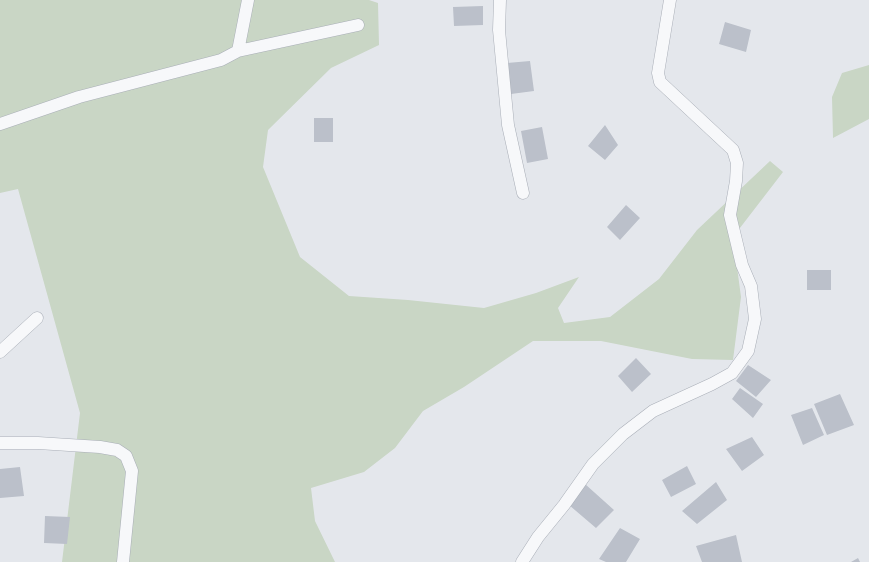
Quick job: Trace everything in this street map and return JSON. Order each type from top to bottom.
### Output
[{"type":"street","points":[[238,51],[248,0]]},
{"type":"street","points":[[500,0],[499,30],[508,125],[523,193]]},
{"type":"street","points":[[522,562],[593,464],[623,434],[653,411],[712,384],[732,373],[748,351],[755,319],[751,286],[742,266],[730,215],[736,181],[737,163],[733,150],[660,82],[658,73],[670,0]]},
{"type":"street","points":[[0,124],[79,97],[222,60],[238,51],[358,25]]},
{"type":"street","points":[[0,352],[37,318]]},
{"type":"street","points":[[0,443],[38,443],[100,447],[117,450],[126,456],[132,471],[123,562]]},
{"type":"green space","points":[[0,0],[369,0],[378,3],[379,45],[331,68],[268,130],[263,167],[300,257],[349,296],[408,300],[484,308],[536,293],[579,277],[558,308],[564,323],[610,317],[659,279],[697,230],[770,161],[783,172],[733,237],[741,297],[733,360],[692,359],[601,341],[533,341],[464,387],[423,411],[395,448],[364,472],[311,488],[315,521],[335,562],[62,562],[80,413],[18,189],[0,193]]},
{"type":"green space","points":[[869,65],[869,119],[833,138],[832,97],[842,73]]},
{"type":"building","points":[[483,6],[483,25],[454,26],[453,7]]},
{"type":"building","points":[[725,22],[751,30],[746,52],[719,44]]},
{"type":"building","points":[[530,61],[534,91],[511,94],[507,63]]},
{"type":"building","points":[[314,118],[333,118],[333,142],[314,142]]},
{"type":"building","points":[[605,125],[618,145],[605,160],[588,146]]},
{"type":"building","points":[[542,127],[548,159],[527,163],[521,131]]},
{"type":"building","points":[[626,205],[640,218],[620,240],[607,227]]},
{"type":"building","points":[[807,270],[831,270],[831,290],[807,290]]},
{"type":"building","points":[[636,358],[651,374],[632,392],[618,376]]},
{"type":"building","points":[[748,365],[771,380],[756,397],[736,381]]},
{"type":"building","points":[[740,388],[763,404],[753,418],[732,399]]},
{"type":"building","points":[[840,394],[854,425],[827,435],[814,404]]},
{"type":"building","points":[[812,408],[824,435],[803,445],[791,415]]},
{"type":"building","points":[[752,437],[764,455],[742,471],[726,449]]},
{"type":"building","points":[[687,466],[696,484],[671,497],[662,480]]},
{"type":"building","points":[[20,467],[24,496],[0,498],[0,469]]},
{"type":"building","points":[[716,482],[727,500],[697,524],[682,511]]},
{"type":"building","points":[[585,484],[614,510],[596,528],[569,505]]},
{"type":"building","points":[[45,516],[70,517],[67,544],[44,543]]},
{"type":"building","points":[[620,528],[640,539],[626,562],[606,562],[599,559]]},
{"type":"building","points":[[736,535],[742,562],[702,562],[696,546]]},
{"type":"building","points":[[858,558],[860,562],[851,562]]}]
